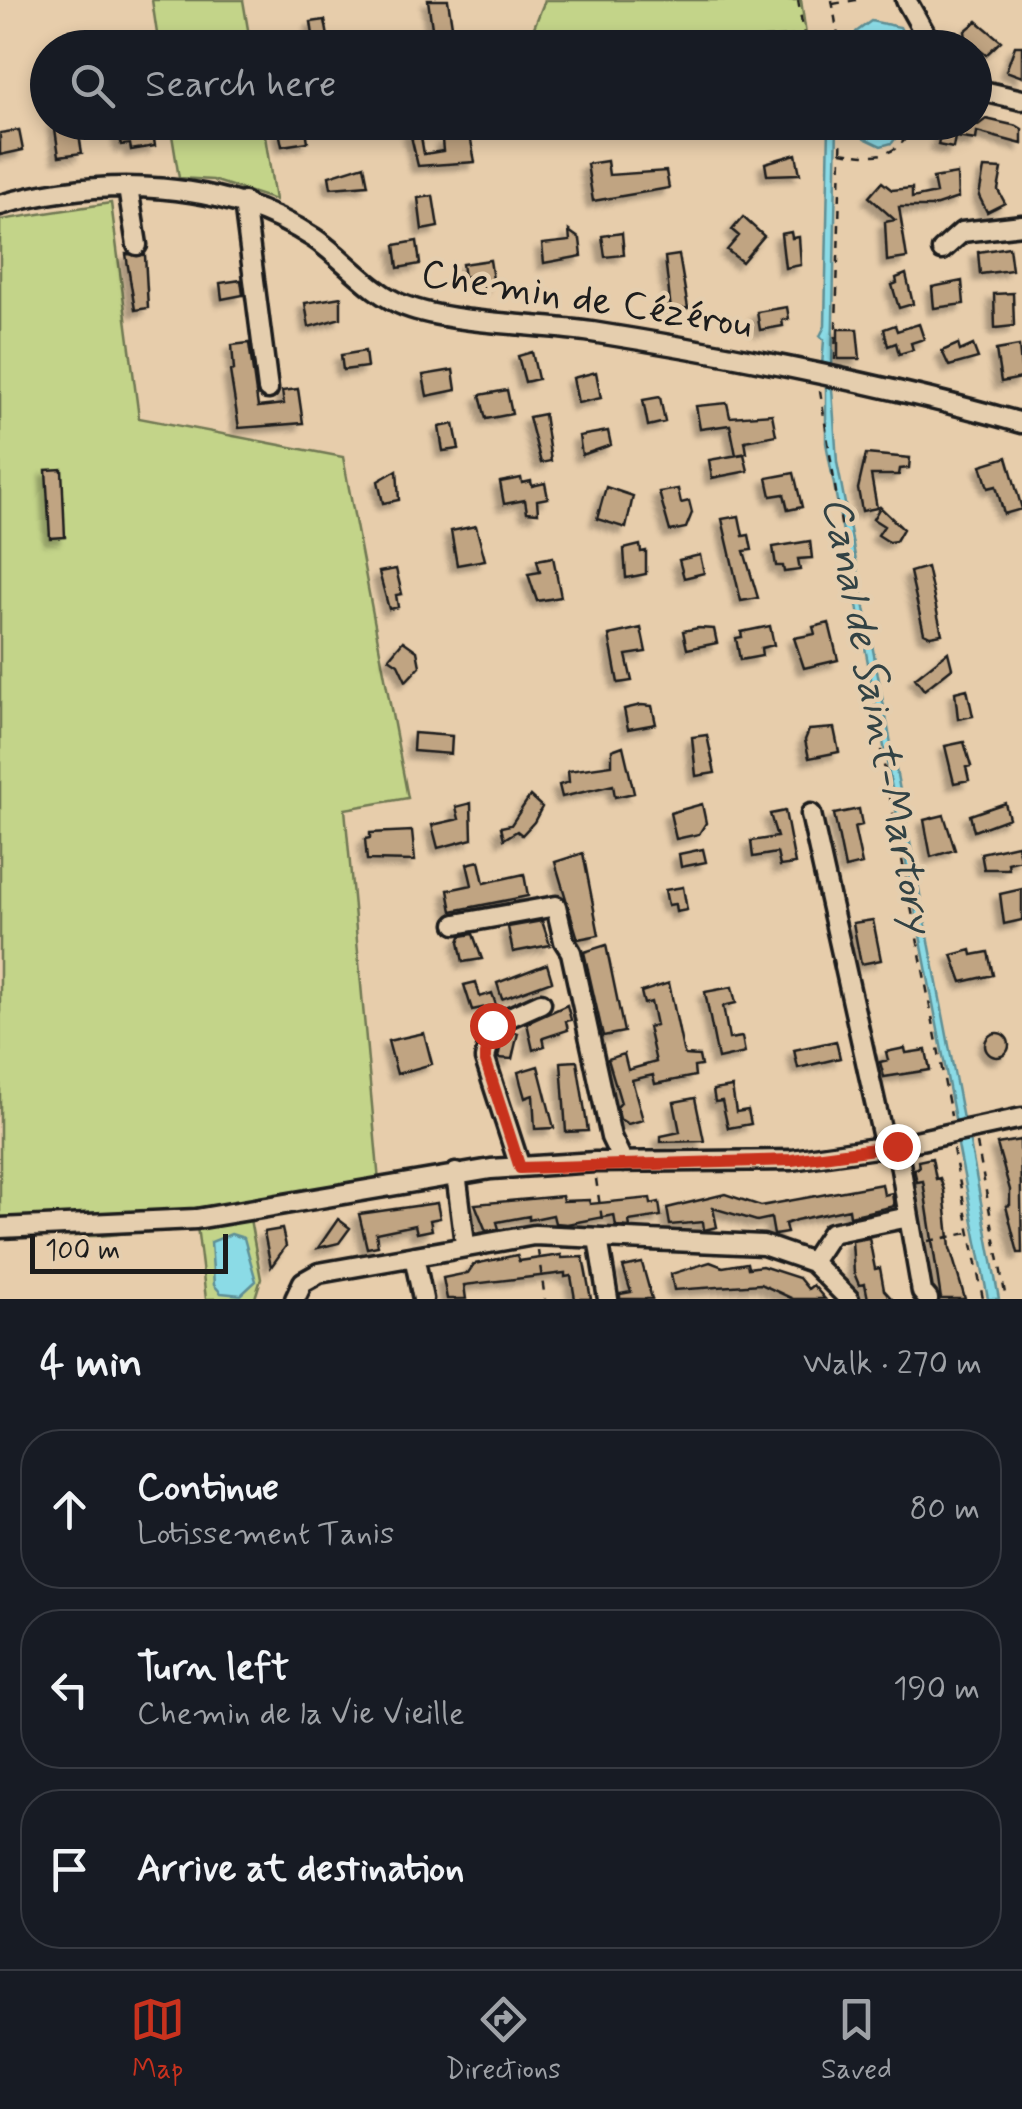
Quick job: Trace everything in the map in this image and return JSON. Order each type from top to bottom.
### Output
[{"type":"street","points":[[906,0],[922,30]]},
{"type":"street","points":[[992,93],[1022,100]]},
{"type":"street","points":[[128,188],[137,246]]},
{"type":"street","name":"Chemin de Cézérou","points":[[0,205],[74,192],[128,188],[244,202],[300,229],[405,307],[721,352],[1022,423]]},
{"type":"street","points":[[244,202],[268,389]]},
{"type":"street","points":[[942,250],[962,232],[1022,225]]},
{"type":"street","points":[[811,814],[910,1217],[922,1292],[928,1299]]},
{"type":"street","points":[[456,924],[556,906],[564,941],[571,952],[611,1137],[623,1162]]},
{"type":"street","points":[[520,1168],[485,1059],[492,1025],[541,1003]]},
{"type":"street","points":[[0,1228],[196,1219],[456,1173],[595,1162],[792,1160],[891,1146],[1022,1118]]},
{"type":"street","points":[[456,1173],[465,1244]]},
{"type":"street","points":[[812,1262],[830,1234],[910,1217]]},
{"type":"street","points":[[295,1299],[303,1282],[318,1273],[465,1244],[534,1235],[763,1245],[812,1262],[849,1299]]},
{"type":"street","points":[[598,1238],[608,1299]]},
{"type":"street","points":[[414,1256],[423,1299]]},
{"type":"path","points":[[798,0],[803,30]]},
{"type":"path","points":[[837,30],[832,2],[856,0]]},
{"type":"path","points":[[842,140],[827,455],[851,587]]},
{"type":"path","points":[[842,152],[880,158],[894,153],[903,140]]},
{"type":"path","points":[[869,688],[930,1000],[1006,1299]]},
{"type":"path","points":[[962,1129],[970,1233],[983,1299]]},
{"type":"path","points":[[595,1162],[603,1231],[598,1238]]},
{"type":"path","points":[[914,1243],[970,1233]]},
{"type":"path","points":[[534,1235],[544,1299]]},
{"type":"green space","points":[[152,0],[243,0],[248,30],[156,30]]},
{"type":"green space","points":[[545,0],[801,0],[805,30],[533,30]]},
{"type":"green space","points":[[173,140],[266,140],[275,200],[213,180],[179,178]]},
{"type":"green space","points":[[111,203],[139,418],[343,457],[408,798],[345,809],[380,1193],[250,1219],[261,1279],[255,1298],[206,1299],[197,1226],[100,1236],[0,1236],[0,220]]},
{"type":"water","points":[[871,21],[902,30],[859,30]]},
{"type":"water","points":[[829,140],[837,140],[832,368],[822,365],[824,340],[820,336],[825,326]]},
{"type":"water","points":[[868,140],[894,140],[892,143],[881,146]]},
{"type":"water","name":"Canal de Saint-Martory","points":[[826,384],[832,389],[837,462],[964,1124],[956,1124],[826,443]]},
{"type":"water","points":[[968,1136],[999,1299],[988,1299],[958,1145],[958,1137]]},
{"type":"water","points":[[231,1234],[244,1238],[256,1281],[241,1295],[221,1293],[214,1285],[211,1242]]},
{"type":"building","points":[[428,0],[448,0],[453,30],[432,30]]},
{"type":"building","points":[[325,20],[327,30],[312,30],[311,22]]},
{"type":"building","points":[[977,21],[988,30],[966,30]]},
{"type":"building","points":[[992,34],[1001,41],[992,49]]},
{"type":"building","points":[[1015,46],[1022,46],[1022,77],[1006,71]]},
{"type":"building","points":[[992,120],[1022,129],[1022,144],[992,136]]},
{"type":"building","points":[[19,130],[23,150],[0,155],[0,133]]},
{"type":"building","points":[[57,140],[80,140],[82,153],[59,156]]},
{"type":"building","points":[[120,140],[154,140],[155,146],[131,150],[130,144],[121,145]]},
{"type":"building","points":[[281,140],[308,140],[308,142],[282,146]]},
{"type":"building","points":[[412,140],[422,140],[424,154],[443,151],[442,140],[471,140],[475,162],[418,166]]},
{"type":"building","points":[[939,140],[954,140],[953,148],[938,145]]},
{"type":"building","points":[[796,154],[800,174],[767,175],[765,163]]},
{"type":"building","points":[[607,161],[609,175],[666,171],[669,188],[593,201],[587,164]]},
{"type":"building","points":[[364,165],[368,185],[331,188],[329,176]]},
{"type":"building","points":[[984,168],[1002,169],[998,190],[1005,203],[987,212],[979,196]]},
{"type":"building","points":[[957,174],[958,198],[931,207],[899,207],[907,258],[887,261],[885,222],[895,220],[869,197],[882,182],[892,190],[912,188],[912,198],[936,193],[933,178]]},
{"type":"building","points":[[433,196],[438,227],[422,230],[418,198]]},
{"type":"building","points":[[743,217],[764,236],[742,262],[727,250],[739,236],[732,230]]},
{"type":"building","points":[[569,231],[580,239],[582,256],[544,263],[542,244],[570,241]]},
{"type":"building","points":[[791,232],[792,238],[799,237],[801,265],[785,268],[781,234]]},
{"type":"building","points":[[622,233],[624,255],[605,257],[602,236]]},
{"type":"building","points":[[417,241],[420,264],[398,268],[395,245]]},
{"type":"building","points":[[1009,247],[1012,270],[980,274],[978,252]]},
{"type":"building","points":[[126,254],[145,255],[148,308],[135,310]]},
{"type":"building","points":[[679,255],[688,308],[671,311],[665,257]]},
{"type":"building","points":[[490,260],[494,286],[478,288],[476,275],[464,277],[462,264]]},
{"type":"building","points":[[906,274],[913,304],[899,308],[892,285],[897,283],[896,278]]},
{"type":"building","points":[[241,280],[243,295],[222,299],[220,283]]},
{"type":"building","points":[[962,281],[964,304],[934,308],[932,287]]},
{"type":"building","points":[[1013,293],[1014,326],[995,328],[994,294]]},
{"type":"building","points":[[341,297],[341,318],[309,327],[305,303]]},
{"type":"building","points":[[787,307],[789,319],[782,320],[783,326],[760,330],[757,312]]},
{"type":"building","points":[[919,324],[924,339],[911,343],[913,350],[899,354],[896,343],[888,346],[884,329],[895,325],[897,331]]},
{"type":"building","points":[[838,329],[857,329],[860,359],[838,359]]},
{"type":"building","points":[[249,343],[258,407],[284,404],[282,391],[298,389],[303,423],[239,428],[230,371],[234,370],[232,345]]},
{"type":"building","points":[[958,344],[960,351],[973,345],[978,358],[949,366],[942,351]]},
{"type":"building","points":[[1019,346],[1022,378],[1001,382],[996,350]]},
{"type":"building","points":[[365,351],[367,367],[343,370],[341,355]]},
{"type":"building","points":[[532,352],[538,379],[525,382],[518,356]]},
{"type":"building","points":[[453,370],[456,390],[427,396],[423,375]]},
{"type":"building","points":[[596,372],[601,398],[578,403],[573,378]]},
{"type":"building","points":[[507,390],[512,414],[486,419],[480,395]]},
{"type":"building","points":[[660,397],[665,422],[648,426],[643,400]]},
{"type":"building","points":[[727,403],[730,417],[772,414],[776,435],[745,441],[747,453],[736,455],[730,425],[700,429],[696,406]]},
{"type":"building","points":[[544,414],[551,461],[541,463],[529,417]]},
{"type":"building","points":[[454,424],[459,449],[443,451],[439,427]]},
{"type":"building","points":[[608,431],[611,445],[582,455],[579,436]]},
{"type":"building","points":[[744,454],[748,471],[712,478],[709,460]]},
{"type":"building","points":[[866,454],[910,458],[909,468],[900,469],[899,475],[871,475],[877,508],[862,511],[858,489]]},
{"type":"building","points":[[1007,457],[1022,509],[1004,514],[996,486],[988,488],[981,465]]},
{"type":"building","points":[[62,469],[65,537],[50,538],[46,470]]},
{"type":"building","points":[[397,470],[399,500],[383,503],[378,481]]},
{"type":"building","points":[[794,473],[802,507],[788,510],[784,494],[771,496],[767,478]]},
{"type":"building","points":[[521,478],[522,483],[531,481],[532,486],[545,483],[548,498],[537,500],[538,513],[527,512],[525,500],[504,504],[500,482]]},
{"type":"building","points":[[606,487],[633,496],[626,528],[597,519]]},
{"type":"building","points":[[678,489],[681,503],[689,501],[692,513],[686,528],[670,531],[659,492]]},
{"type":"building","points":[[880,507],[903,529],[896,541],[889,542],[878,535],[884,526],[873,519]]},
{"type":"building","points":[[739,516],[743,536],[749,535],[752,550],[744,551],[758,598],[741,601],[722,519]]},
{"type":"building","points":[[476,526],[485,560],[457,565],[451,531]]},
{"type":"building","points":[[810,541],[812,558],[798,559],[800,570],[784,572],[783,566],[776,566],[773,547]]},
{"type":"building","points":[[640,545],[641,552],[646,551],[646,574],[626,578],[624,549]]},
{"type":"building","points":[[700,555],[704,573],[684,578],[679,560]]},
{"type":"building","points":[[553,557],[561,597],[537,601],[528,574],[540,572],[537,560]]},
{"type":"building","points":[[927,567],[942,634],[930,636],[924,633],[910,572]]},
{"type":"building","points":[[396,569],[402,594],[396,595],[398,607],[389,609],[379,572]]},
{"type":"building","points":[[829,623],[838,660],[804,668],[794,638],[815,634],[813,627]]},
{"type":"building","points":[[770,626],[774,645],[761,648],[762,656],[740,660],[736,638],[742,637],[741,632]]},
{"type":"building","points":[[641,628],[646,652],[626,655],[632,681],[618,683],[609,635]]},
{"type":"building","points":[[714,629],[717,643],[687,649],[683,631]]},
{"type":"building","points":[[403,641],[417,651],[420,666],[406,681],[398,664],[389,658]]},
{"type":"building","points":[[948,652],[952,668],[924,690],[915,678]]},
{"type":"building","points":[[967,689],[973,716],[958,719],[955,692]]},
{"type":"building","points":[[652,706],[656,724],[628,729],[624,709]]},
{"type":"building","points":[[834,728],[839,752],[809,758],[805,740],[809,730]]},
{"type":"building","points":[[414,733],[452,736],[451,754],[413,751]]},
{"type":"building","points":[[707,735],[715,773],[696,776],[692,737]]},
{"type":"building","points":[[964,742],[971,766],[966,767],[969,780],[954,783],[945,746]]},
{"type":"building","points":[[623,746],[634,793],[615,797],[613,785],[562,797],[559,785],[569,782],[568,771],[612,765],[612,750]]},
{"type":"building","points":[[530,796],[542,807],[534,822],[522,835],[517,831],[504,839],[501,827],[511,825]]},
{"type":"building","points":[[471,803],[472,839],[438,848],[432,825],[459,819],[456,807]]},
{"type":"building","points":[[1005,803],[1009,818],[974,831],[970,815]]},
{"type":"building","points":[[702,804],[706,823],[699,834],[676,839],[670,813]]},
{"type":"building","points":[[859,809],[862,825],[854,827],[862,864],[845,868],[834,814]]},
{"type":"building","points":[[785,811],[795,864],[780,866],[777,853],[753,857],[751,841],[777,837],[770,814]]},
{"type":"building","points":[[944,815],[955,850],[931,857],[924,820]]},
{"type":"building","points":[[412,831],[415,861],[367,860],[365,839],[370,838],[370,833]]},
{"type":"building","points":[[1017,845],[1021,860],[1008,863],[1009,869],[984,869],[981,853]]},
{"type":"building","points":[[703,849],[706,862],[681,867],[679,854]]},
{"type":"building","points":[[583,853],[599,935],[578,939],[555,862]]},
{"type":"building","points":[[479,861],[484,883],[524,874],[528,896],[452,911],[448,890],[472,885],[467,864]]},
{"type":"building","points":[[683,887],[687,910],[676,912],[675,904],[668,905],[665,890]]},
{"type":"building","points":[[1022,889],[1022,920],[1004,924],[1000,894]]},
{"type":"building","points":[[873,920],[881,960],[861,964],[853,923]]},
{"type":"building","points":[[542,921],[550,945],[513,952],[508,927]]},
{"type":"building","points":[[473,934],[482,959],[463,962],[461,936]]},
{"type":"building","points":[[606,945],[624,1032],[603,1036],[584,952]]},
{"type":"building","points":[[971,950],[972,955],[988,952],[993,975],[962,982],[952,955]]},
{"type":"building","points":[[547,964],[552,981],[502,999],[497,983]]},
{"type":"building","points":[[476,982],[480,997],[492,993],[496,1005],[472,1010],[464,985]]},
{"type":"building","points":[[669,983],[683,1050],[685,1055],[699,1056],[701,1066],[694,1067],[695,1076],[655,1084],[653,1075],[632,1080],[643,1120],[628,1124],[620,1119],[617,1107],[621,1103],[608,1059],[624,1054],[628,1070],[656,1062],[648,1027],[656,1025],[651,1002],[644,1004],[641,992]]},
{"type":"building","points":[[732,987],[736,1003],[723,1006],[729,1039],[742,1037],[745,1053],[718,1059],[705,992]]},
{"type":"building","points":[[567,1005],[571,1020],[566,1021],[568,1030],[543,1038],[545,1046],[533,1050],[527,1023]]},
{"type":"building","points":[[424,1033],[432,1064],[397,1074],[388,1041]]},
{"type":"building","points":[[518,1033],[512,1059],[498,1058],[503,1034]]},
{"type":"building","points":[[997,1033],[1009,1045],[997,1057],[985,1045]]},
{"type":"building","points":[[836,1041],[840,1058],[798,1068],[794,1050]]},
{"type":"building","points":[[905,1048],[906,1053],[926,1050],[930,1070],[884,1077],[880,1062],[888,1060],[886,1052]]},
{"type":"building","points":[[577,1061],[588,1131],[566,1132],[561,1062]]},
{"type":"building","points":[[538,1066],[554,1128],[535,1129],[533,1095],[525,1098],[521,1084],[518,1072]]},
{"type":"building","points":[[732,1087],[736,1112],[748,1110],[751,1124],[728,1128],[722,1101],[715,1102],[713,1090]]},
{"type":"building","points":[[695,1098],[704,1141],[661,1142],[661,1136],[680,1132],[674,1102]]},
{"type":"building","points":[[1020,1140],[1022,1253],[1018,1253],[1006,1206],[1010,1205],[1010,1190],[997,1144]]},
{"type":"building","points":[[932,1158],[936,1179],[940,1178],[944,1190],[950,1248],[965,1299],[941,1299],[923,1181],[917,1182],[914,1169],[919,1168],[918,1161]]},
{"type":"building","points":[[882,1184],[884,1195],[892,1193],[894,1206],[850,1216],[849,1209],[796,1220],[785,1224],[787,1233],[774,1235],[771,1218],[757,1221],[713,1208],[717,1227],[704,1230],[703,1222],[670,1225],[667,1208],[725,1194],[761,1206]]},
{"type":"building","points":[[562,1196],[563,1201],[589,1200],[590,1204],[650,1198],[651,1204],[659,1202],[661,1216],[629,1221],[630,1227],[616,1226],[614,1215],[567,1224],[555,1223],[553,1215],[529,1220],[529,1216],[497,1222],[499,1229],[486,1231],[475,1204]]},
{"type":"building","points":[[437,1203],[440,1218],[430,1220],[432,1230],[417,1233],[415,1225],[376,1233],[378,1246],[367,1248],[359,1214]]},
{"type":"building","points":[[338,1219],[350,1228],[339,1243],[318,1248]]},
{"type":"building","points":[[282,1229],[286,1246],[271,1267],[264,1232]]},
{"type":"building","points":[[869,1238],[875,1269],[880,1268],[884,1290],[892,1299],[868,1299],[865,1284],[859,1285],[854,1273],[852,1241]]},
{"type":"building","points":[[517,1255],[519,1261],[561,1255],[583,1257],[591,1299],[575,1299],[571,1276],[565,1277],[565,1273],[464,1285],[466,1299],[447,1299],[443,1278],[468,1273],[474,1264]]},
{"type":"building","points":[[710,1262],[723,1267],[747,1263],[748,1268],[762,1266],[799,1278],[808,1289],[813,1285],[825,1299],[793,1299],[761,1284],[674,1290],[671,1274]]},
{"type":"building","points":[[642,1263],[652,1299],[620,1299],[620,1294],[631,1292],[623,1267]]},
{"type":"route","points":[[492,1025],[485,1059],[520,1168],[595,1162],[792,1160],[897,1146]]}]
